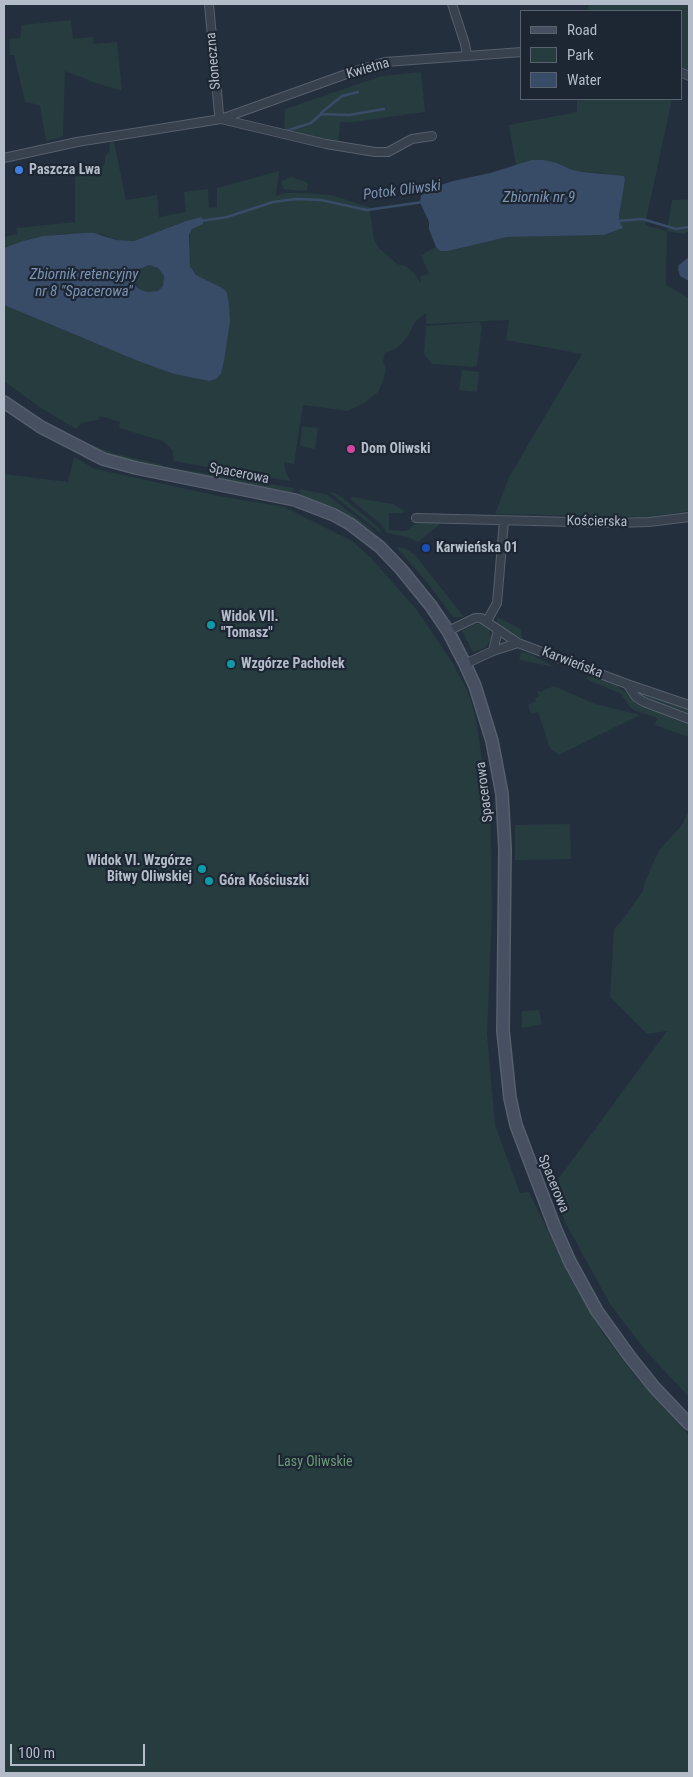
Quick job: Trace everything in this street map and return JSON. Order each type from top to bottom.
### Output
[{"type":"main road","name":"Spacerowa","points":[[5,404],[41,427],[103,459],[144,470],[294,500],[334,515],[350,524],[380,547],[401,568],[448,631],[474,686],[492,740],[502,794],[505,849],[504,1031],[510,1098],[522,1146],[570,1262],[596,1310],[630,1358],[689,1424]]},
{"type":"street","name":"Słoneczna","points":[[209,4],[221,119]]},
{"type":"street","points":[[452,4],[467,56]]},
{"type":"street","name":"Kwietna","points":[[4,158],[77,142],[221,119],[370,66],[403,60],[520,52]]},
{"type":"street","name":"Kwietna","points":[[221,119],[326,144],[375,152],[388,152],[412,140],[432,136]]},
{"type":"street","name":"Kościerska","points":[[416,518],[630,523],[689,517]]},
{"type":"street","points":[[448,631],[475,618],[487,621],[497,603],[504,521]]},
{"type":"street","name":"Karwieńska","points":[[487,621],[518,643],[689,705]]},
{"type":"street","points":[[492,651],[498,630]]},
{"type":"street","points":[[465,664],[492,651],[518,643]]},
{"type":"street","name":"Karwieńska","points":[[627,684],[636,697],[644,702],[689,719]]},
{"type":"green space","points":[[589,4],[689,4],[689,71],[683,68],[683,10],[587,10]]},
{"type":"green space","points":[[71,20],[73,39],[93,37],[94,44],[117,42],[122,91],[65,71],[63,137],[46,141],[40,105],[25,102],[14,55],[10,55],[9,39],[20,38],[22,25]]},
{"type":"green space","points":[[421,72],[425,112],[340,122],[338,144],[284,132],[285,109],[382,76]]},
{"type":"green space","points":[[577,100],[672,100],[645,225],[667,231],[666,285],[689,298],[689,511],[645,517],[495,514],[509,477],[582,354],[506,340],[509,320],[426,324],[426,313],[415,322],[408,336],[397,348],[385,353],[383,361],[386,370],[383,381],[378,392],[364,403],[348,411],[303,405],[294,464],[284,462],[290,481],[174,461],[172,450],[163,441],[119,428],[120,422],[100,416],[98,420],[81,423],[76,429],[38,406],[4,381],[4,305],[174,374],[209,381],[216,379],[221,374],[224,361],[229,304],[227,293],[196,275],[190,266],[189,260],[190,232],[194,227],[202,224],[202,217],[186,221],[134,241],[116,240],[102,234],[64,234],[33,238],[4,248],[4,237],[17,234],[16,228],[75,222],[75,177],[81,172],[84,173],[105,164],[105,157],[110,150],[109,143],[114,142],[126,200],[157,195],[159,217],[186,212],[184,192],[208,189],[209,208],[217,207],[217,188],[279,171],[276,196],[285,193],[331,195],[369,207],[374,239],[379,248],[397,264],[406,266],[414,273],[421,284],[420,276],[429,274],[421,255],[436,247],[440,251],[448,251],[507,237],[604,235],[622,228],[619,216],[625,180],[601,173],[570,169],[557,163],[516,166],[509,125],[577,112]]},
{"type":"green space","points":[[291,177],[306,182],[308,184],[307,190],[284,189],[282,181]]},
{"type":"green space","points":[[689,199],[689,231],[683,234],[667,231],[672,200]]},
{"type":"green space","points":[[149,265],[158,268],[164,276],[163,286],[158,291],[147,292],[139,289],[135,282],[135,277],[140,269]]},
{"type":"green space","points":[[479,322],[482,326],[477,365],[474,367],[432,364],[424,354],[426,326]]},
{"type":"green space","points":[[462,370],[479,372],[477,392],[459,390]]},
{"type":"green space","points":[[302,426],[318,428],[315,449],[300,446]]},
{"type":"green space","points":[[89,444],[112,453],[163,465],[161,468],[123,459]]},
{"type":"green space","name":"Lasy Oliwskie","points":[[74,457],[95,469],[219,496],[284,507],[352,541],[371,558],[416,609],[452,662],[468,692],[475,714],[482,760],[490,793],[492,911],[487,1034],[495,1125],[520,1193],[529,1192],[572,1281],[604,1335],[634,1375],[689,1436],[689,1773],[4,1773],[4,474],[68,482]]},
{"type":"green space","points":[[173,468],[294,488],[290,494],[174,470]]},
{"type":"green space","points":[[299,489],[326,494],[382,537],[337,508],[300,496]]},
{"type":"green space","points":[[328,491],[343,498],[378,527],[383,535]]},
{"type":"green space","points":[[352,497],[393,504],[405,511],[402,513],[389,513],[389,530],[406,531],[418,522],[439,522],[439,525],[418,542],[408,537],[387,533],[381,524],[350,499]]},
{"type":"green space","points":[[396,547],[405,548],[415,555],[464,617],[453,617],[425,580]]},
{"type":"green space","points":[[497,617],[521,629],[522,639],[502,629],[497,623]]},
{"type":"green space","points":[[481,623],[489,628],[491,639],[485,648],[473,652],[462,631]]},
{"type":"green space","points":[[521,652],[530,654],[555,667],[519,660]]},
{"type":"green space","points":[[587,676],[611,681],[640,704],[689,723],[689,737],[655,725],[657,718],[634,710],[621,694],[586,679]]},
{"type":"green space","points":[[554,686],[595,704],[640,715],[559,755],[550,748],[538,712],[531,714],[528,705],[536,701],[535,698],[539,696],[537,691],[540,692]]},
{"type":"green space","points":[[638,691],[689,709],[689,715],[648,700],[636,692]]},
{"type":"green space","points":[[689,810],[689,1397],[646,1351],[610,1304],[565,1222],[551,1189],[667,1031],[647,1034],[610,997],[614,929],[643,891],[644,884],[659,850],[682,825]]},
{"type":"green space","points":[[570,824],[571,859],[515,860],[515,825]]},
{"type":"green space","points":[[539,1010],[542,1024],[522,1028],[522,1011]]},
{"type":"water","name":"Zbiornik nr 9","points":[[532,160],[557,163],[582,172],[624,176],[619,216],[619,221],[623,228],[604,235],[507,237],[448,251],[440,251],[436,247],[429,229],[429,222],[420,202],[422,191]]},
{"type":"water","name":"Zbiornik retencyjny nr 8 \"Spacerowa\"","points":[[202,217],[203,224],[192,229],[189,235],[190,266],[196,275],[224,289],[227,293],[230,321],[221,374],[216,379],[209,381],[174,374],[4,305],[4,248],[43,236],[84,233],[94,233],[116,240],[134,241],[186,221]],"holes":[[[149,265],[158,268],[164,276],[163,286],[158,291],[147,292],[135,285],[135,277],[140,269]]]},
{"type":"water","points":[[689,257],[689,281],[680,276],[678,269],[679,265]]},
{"type":"waterway","points":[[321,113],[342,96],[358,92]]},
{"type":"waterway","points":[[286,131],[311,123],[321,114],[349,115],[384,109]]},
{"type":"waterway","name":"Potok Oliwski","points":[[201,221],[227,217],[273,202],[296,199],[321,200],[367,210],[423,202]]},
{"type":"waterway","name":"Potok Oliwski","points":[[617,221],[642,219],[676,229],[689,227]]},
{"type":"place","name":"Paszcza Lwa","points":[[19,170]]},
{"type":"place","name":"Dom Oliwski","points":[[351,449]]},
{"type":"place","name":"Karwieńska 01","points":[[426,548]]},
{"type":"place","name":"Widok VII. \"Tomasz\"","points":[[211,625]]},
{"type":"place","name":"Wzgórze Pachołek","points":[[231,664]]},
{"type":"place","name":"Widok VI. Wzgórze Bitwy Oliwskiej","points":[[202,869]]},
{"type":"place","name":"Góra Kościuszki","points":[[209,881]]}]
